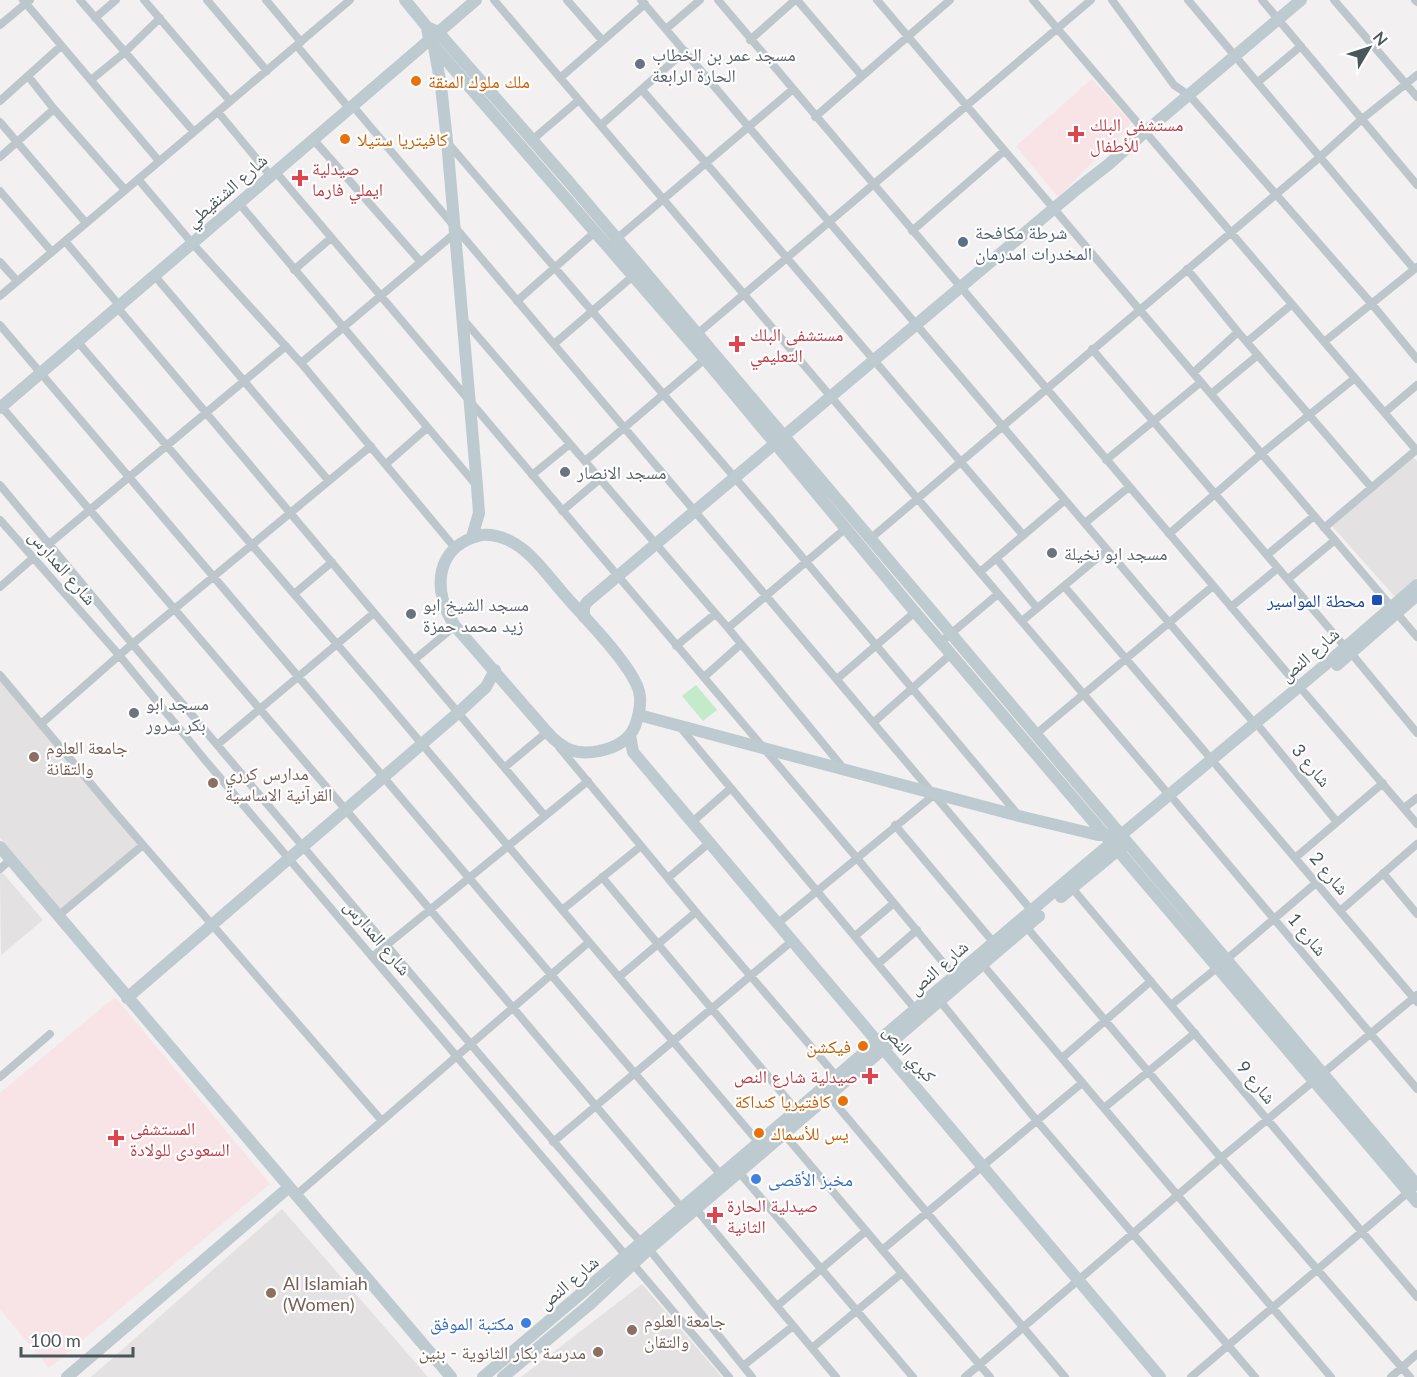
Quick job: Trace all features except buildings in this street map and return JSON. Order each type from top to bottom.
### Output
[{"type":"street","points":[[80,0],[123,53],[194,132]]},
{"type":"street","points":[[95,18],[116,0]]},
{"type":"street","points":[[144,0],[230,102]]},
{"type":"street","points":[[207,0],[267,71]]},
{"type":"street","points":[[266,0],[299,44],[454,230],[554,344],[1032,911]]},
{"type":"street","points":[[332,0],[340,9]]},
{"type":"street","points":[[0,296],[350,0]]},
{"type":"street","points":[[405,0],[432,36],[595,232],[612,243],[633,276],[705,359],[870,538],[946,638],[1036,734],[1117,840]]},
{"type":"street","name":"شارع الشنقيطي","points":[[1,407],[476,0]]},
{"type":"street","name":"شارع 1","points":[[494,0],[1417,1089]]},
{"type":"street","points":[[567,0],[602,40]]},
{"type":"street","points":[[666,29],[700,0]]},
{"type":"street","points":[[718,0],[1231,608],[1417,824]]},
{"type":"street","points":[[750,40],[796,0],[862,76]]},
{"type":"street","points":[[877,0],[1417,637]]},
{"type":"street","points":[[815,117],[950,0]]},
{"type":"street","points":[[1033,0],[1416,450],[1324,528]]},
{"type":"street","points":[[697,334],[1090,0]]},
{"type":"street","points":[[1112,0],[1174,85],[1190,96],[1417,359]]},
{"type":"street","points":[[1188,0],[1320,158],[1416,268],[1324,342]]},
{"type":"street","points":[[1262,0],[1417,185]]},
{"type":"street","points":[[584,617],[585,605],[593,597],[1190,96],[1301,0]]},
{"type":"street","points":[[1334,0],[1417,97]]},
{"type":"street","points":[[0,25],[26,1],[159,161]]},
{"type":"street","points":[[560,78],[643,2]]},
{"type":"street","name":"شارع 3","points":[[643,2],[1337,822]]},
{"type":"street","points":[[91,80],[160,18]]},
{"type":"street","points":[[432,36],[532,140],[612,243],[697,334],[846,528],[915,612],[946,638],[951,654],[1117,840],[1222,963],[1324,1073],[1413,1189],[1417,1202]]},
{"type":"street","points":[[432,36],[441,86],[447,141],[477,486],[479,513],[472,537]]},
{"type":"street","points":[[0,101],[62,46]]},
{"type":"street","points":[[1258,82],[1301,46]]},
{"type":"street","points":[[601,125],[685,51]]},
{"type":"street","points":[[870,538],[1320,158],[1362,119],[1417,75]]},
{"type":"street","points":[[28,76],[125,190]]},
{"type":"street","points":[[642,90],[1023,535]]},
{"type":"street","points":[[612,243],[792,90]]},
{"type":"street","points":[[532,140],[579,100]]},
{"type":"street","points":[[0,157],[54,109]]},
{"type":"street","points":[[218,112],[331,238],[764,748],[955,977]]},
{"type":"street","points":[[0,122],[86,223]]},
{"type":"street","points":[[313,139],[420,261]]},
{"type":"street","points":[[447,141],[913,688],[1019,816]]},
{"type":"street","points":[[912,231],[1004,151]]},
{"type":"street","points":[[138,179],[192,243],[301,363],[455,548]]},
{"type":"street","points":[[0,191],[52,252]]},
{"type":"street","points":[[238,202],[477,486]]},
{"type":"street","points":[[301,363],[454,230]]},
{"type":"street","points":[[517,301],[595,232]]},
{"type":"street","points":[[294,270],[331,238]]},
{"type":"street","points":[[65,241],[206,413],[545,816]]},
{"type":"street","points":[[0,262],[17,281]]},
{"type":"street","points":[[1187,269],[1371,487]]},
{"type":"street","points":[[154,275],[328,480]]},
{"type":"street","points":[[554,344],[633,276]]},
{"type":"street","points":[[1248,341],[1291,305]]},
{"type":"street","points":[[462,318],[728,628],[844,769]]},
{"type":"street","points":[[0,325],[721,1175]]},
{"type":"street","points":[[1193,373],[1238,332]]},
{"type":"street","points":[[77,340],[759,1143]]},
{"type":"street","points":[[49,544],[286,346]]},
{"type":"street","points":[[1092,350],[1417,733]]},
{"type":"street","points":[[1211,394],[1258,355]]},
{"type":"street","points":[[585,461],[705,359]]},
{"type":"street","points":[[1169,534],[1261,454],[1355,378]]},
{"type":"street","points":[[1106,460],[1201,382]]},
{"type":"street","points":[[1385,412],[1417,385]]},
{"type":"street","points":[[1,407],[91,510],[682,1208]]},
{"type":"street","points":[[386,464],[427,428]]},
{"type":"street","points":[[532,475],[570,444]]},
{"type":"street","points":[[42,723],[119,655],[371,446]]},
{"type":"street","points":[[562,511],[600,479]]},
{"type":"street","name":"شارع المدارس","points":[[0,485],[131,645],[554,1142],[645,1245],[752,1377]]},
{"type":"street","points":[[1085,523],[1129,487]]},
{"type":"street","points":[[980,572],[1065,500]]},
{"type":"street","points":[[479,513],[498,536]]},
{"type":"street","points":[[1267,555],[1314,516]]},
{"type":"street","name":"شارع المدارس","points":[[0,520],[119,655],[729,1377]]},
{"type":"street","points":[[728,628],[846,528]]},
{"type":"street","points":[[550,736],[567,750],[579,753],[592,753],[615,746],[630,735],[639,715],[639,690],[634,678],[526,552],[498,536],[472,537],[455,548],[444,565],[440,586],[444,607],[455,626],[495,670],[696,912],[837,1077]]},
{"type":"street","points":[[1288,579],[1335,540]]},
{"type":"street","points":[[1022,621],[1107,550]]},
{"type":"street","points":[[0,587],[33,558]]},
{"type":"street","points":[[996,558],[1037,608]]},
{"type":"street","points":[[294,594],[332,562]]},
{"type":"street","points":[[1231,608],[1278,568]]},
{"type":"street","name":"شارع النص","points":[[483,1377],[629,1259],[682,1208],[837,1077],[940,1001],[983,965],[1024,924],[1032,911],[1258,727],[1394,610],[1417,585]]},
{"type":"street","name":"شارع 2","points":[[1064,586],[1416,998]]},
{"type":"street","points":[[1036,734],[1213,586]]},
{"type":"street","points":[[946,638],[998,594]]},
{"type":"street","name":"شارع النص","points":[[1394,610],[1417,596]]},
{"type":"street","points":[[569,601],[593,597]]},
{"type":"street","points":[[837,679],[915,612]]},
{"type":"street","points":[[217,745],[374,613]]},
{"type":"street","points":[[676,646],[715,614]]},
{"type":"street","points":[[414,660],[455,626]]},
{"type":"street","points":[[704,677],[741,644]]},
{"type":"street","points":[[874,722],[951,654]]},
{"type":"street","points":[[127,998],[422,745],[486,687],[495,670]]},
{"type":"street","points":[[0,675],[381,1121]]},
{"type":"street","points":[[486,687],[505,683]]},
{"type":"street","points":[[639,715],[1117,840]]},
{"type":"street","points":[[680,726],[916,1010]]},
{"type":"street","points":[[615,746],[633,752],[630,735]]},
{"type":"street","points":[[505,767],[550,736]]},
{"type":"street","name":"كبري النص","points":[[633,752],[1160,1377]]},
{"type":"street","points":[[372,957],[588,781]]},
{"type":"street","points":[[1295,858],[1383,783]]},
{"type":"street","points":[[692,823],[731,788]]},
{"type":"street","points":[[777,924],[934,793]]},
{"type":"street","points":[[1404,808],[1417,798]]},
{"type":"street","points":[[895,825],[994,943]]},
{"type":"street","name":"شارع النص","points":[[645,1245],[696,1209],[829,1096],[916,1010],[994,943],[1072,888],[1117,840]]},
{"type":"street","points":[[668,878],[709,843]]},
{"type":"street","points":[[1340,910],[1417,844]]},
{"type":"street","points":[[58,916],[143,845]]},
{"type":"street","points":[[562,910],[641,846]]},
{"type":"street","points":[[0,847],[451,1377]]},
{"type":"street","points":[[0,869],[10,860]]},
{"type":"street","points":[[1383,873],[1417,914]]},
{"type":"street","points":[[602,877],[797,1111]]},
{"type":"street","points":[[1171,1005],[1316,883]]},
{"type":"street","name":"شارع 9","points":[[1072,888],[1417,1297]]},
{"type":"street","points":[[855,936],[894,903]]},
{"type":"street","points":[[619,977],[696,912]]},
{"type":"street","points":[[1024,924],[1221,1158],[1410,1377]]},
{"type":"street","points":[[878,964],[917,930]]},
{"type":"street","points":[[554,1142],[792,941]]},
{"type":"street","points":[[67,1377],[381,1121],[589,942]]},
{"type":"street","points":[[1222,963],[1313,1082],[1413,1189]]},
{"type":"street","points":[[983,965],[1331,1377]]},
{"type":"street","points":[[1062,1058],[1151,981]]},
{"type":"street","points":[[965,1377],[1221,1158],[1416,998]]},
{"type":"street","points":[[940,1001],[1036,1121],[1255,1377]]},
{"type":"street","points":[[1104,1108],[1195,1033]]},
{"type":"street","points":[[0,1077],[50,1034]]},
{"type":"street","points":[[882,1250],[1082,1083]]},
{"type":"street","points":[[829,1096],[1065,1377]]},
{"type":"street","points":[[784,1134],[990,1377]]},
{"type":"street","points":[[740,1172],[913,1377]]},
{"type":"street","points":[[1191,1377],[1413,1189]]},
{"type":"street","points":[[696,1209],[836,1377]]},
{"type":"street","points":[[777,1306],[866,1231]]},
{"type":"street","name":"شارع النص","points":[[503,1377],[590,1305],[629,1259]]},
{"type":"street","points":[[812,1348],[902,1273]]},
{"type":"street","points":[[743,1366],[793,1326]]},
{"type":"street","points":[[1391,1377],[1417,1354]]},
{"type":"shaded area","name":"مستشفى البلك للأطفال","points":[[1092,79],[1131,123],[1114,144],[1058,197],[1016,146]]},
{"type":"shaded area","points":[[1413,457],[1417,461],[1417,578],[1395,597],[1331,525]]},
{"type":"shaded area","name":"جامعة العلوم والتقانة","points":[[0,675],[141,842],[61,910],[0,838]]},
{"type":"shaded area","points":[[0,872],[43,920],[1,955]]},
{"type":"shaded area","name":"المستشفى السعودى للولادة","points":[[115,997],[270,1184],[49,1368],[0,1309],[0,1093]]},
{"type":"shaded area","name":"Al Islamiah (Women)","points":[[282,1209],[428,1377],[91,1377]]},
{"type":"shaded area","name":"جامعة العلوم والتقان","points":[[642,1284],[722,1377],[521,1377]]},
{"type":"green space","points":[[696,685],[717,710],[703,721],[682,696]]},
{"type":"place","name":"مسجد عمر بن الخطاب الحارة الرابعة","points":[[640,64]]},
{"type":"place","name":"ملك ملوك المنقة","points":[[416,81]]},
{"type":"place","name":"مستشفى البلك للأطفال","points":[[1076,134]]},
{"type":"place","name":"كافيتريا ستيلا","points":[[345,139]]},
{"type":"place","name":"صيدلية ايملي فارما","points":[[300,178]]},
{"type":"place","name":"شرطة مكافحة المخدرات امدرمان","points":[[963,242]]},
{"type":"place","name":"مستشفى البلك التعليمي","points":[[737,344]]},
{"type":"place","name":"مسجد الانصار","points":[[565,472]]},
{"type":"place","name":"مسجد ابو نخيلة","points":[[1052,553]]},
{"type":"place","name":"محطة المواسير","points":[[1377,600]]},
{"type":"place","name":"مسجد الشيخ ابو زيد محمد حمزة","points":[[411,614]]},
{"type":"place","name":"مسجد ابو بكر سرور","points":[[134,713]]},
{"type":"place","name":"جامعة العلوم والتقانة","points":[[34,757]]},
{"type":"place","name":"مدارس كرري القرآنية الاساسية","points":[[213,783]]},
{"type":"place","name":"فيكشن","points":[[863,1046]]},
{"type":"place","name":"صيدلية شارع النص","points":[[870,1076]]},
{"type":"place","name":"كافتيريا كنداكة","points":[[843,1101]]},
{"type":"place","name":"يس للأسماك","points":[[759,1133]]},
{"type":"place","name":"المستشفى السعودى للولادة","points":[[116,1138]]},
{"type":"place","name":"مخبز الأقصى","points":[[756,1179]]},
{"type":"place","name":"صيدلية الحارة الثانية","points":[[715,1215]]},
{"type":"place","name":"Al Islamiah (Women)","points":[[271,1293]]},
{"type":"place","name":"مكتبة الموفق","points":[[526,1323]]},
{"type":"place","name":"جامعة العلوم والتقان","points":[[632,1330]]},
{"type":"place","name":"مدرسة بكار الثانوية - بنين","points":[[598,1352]]}]
